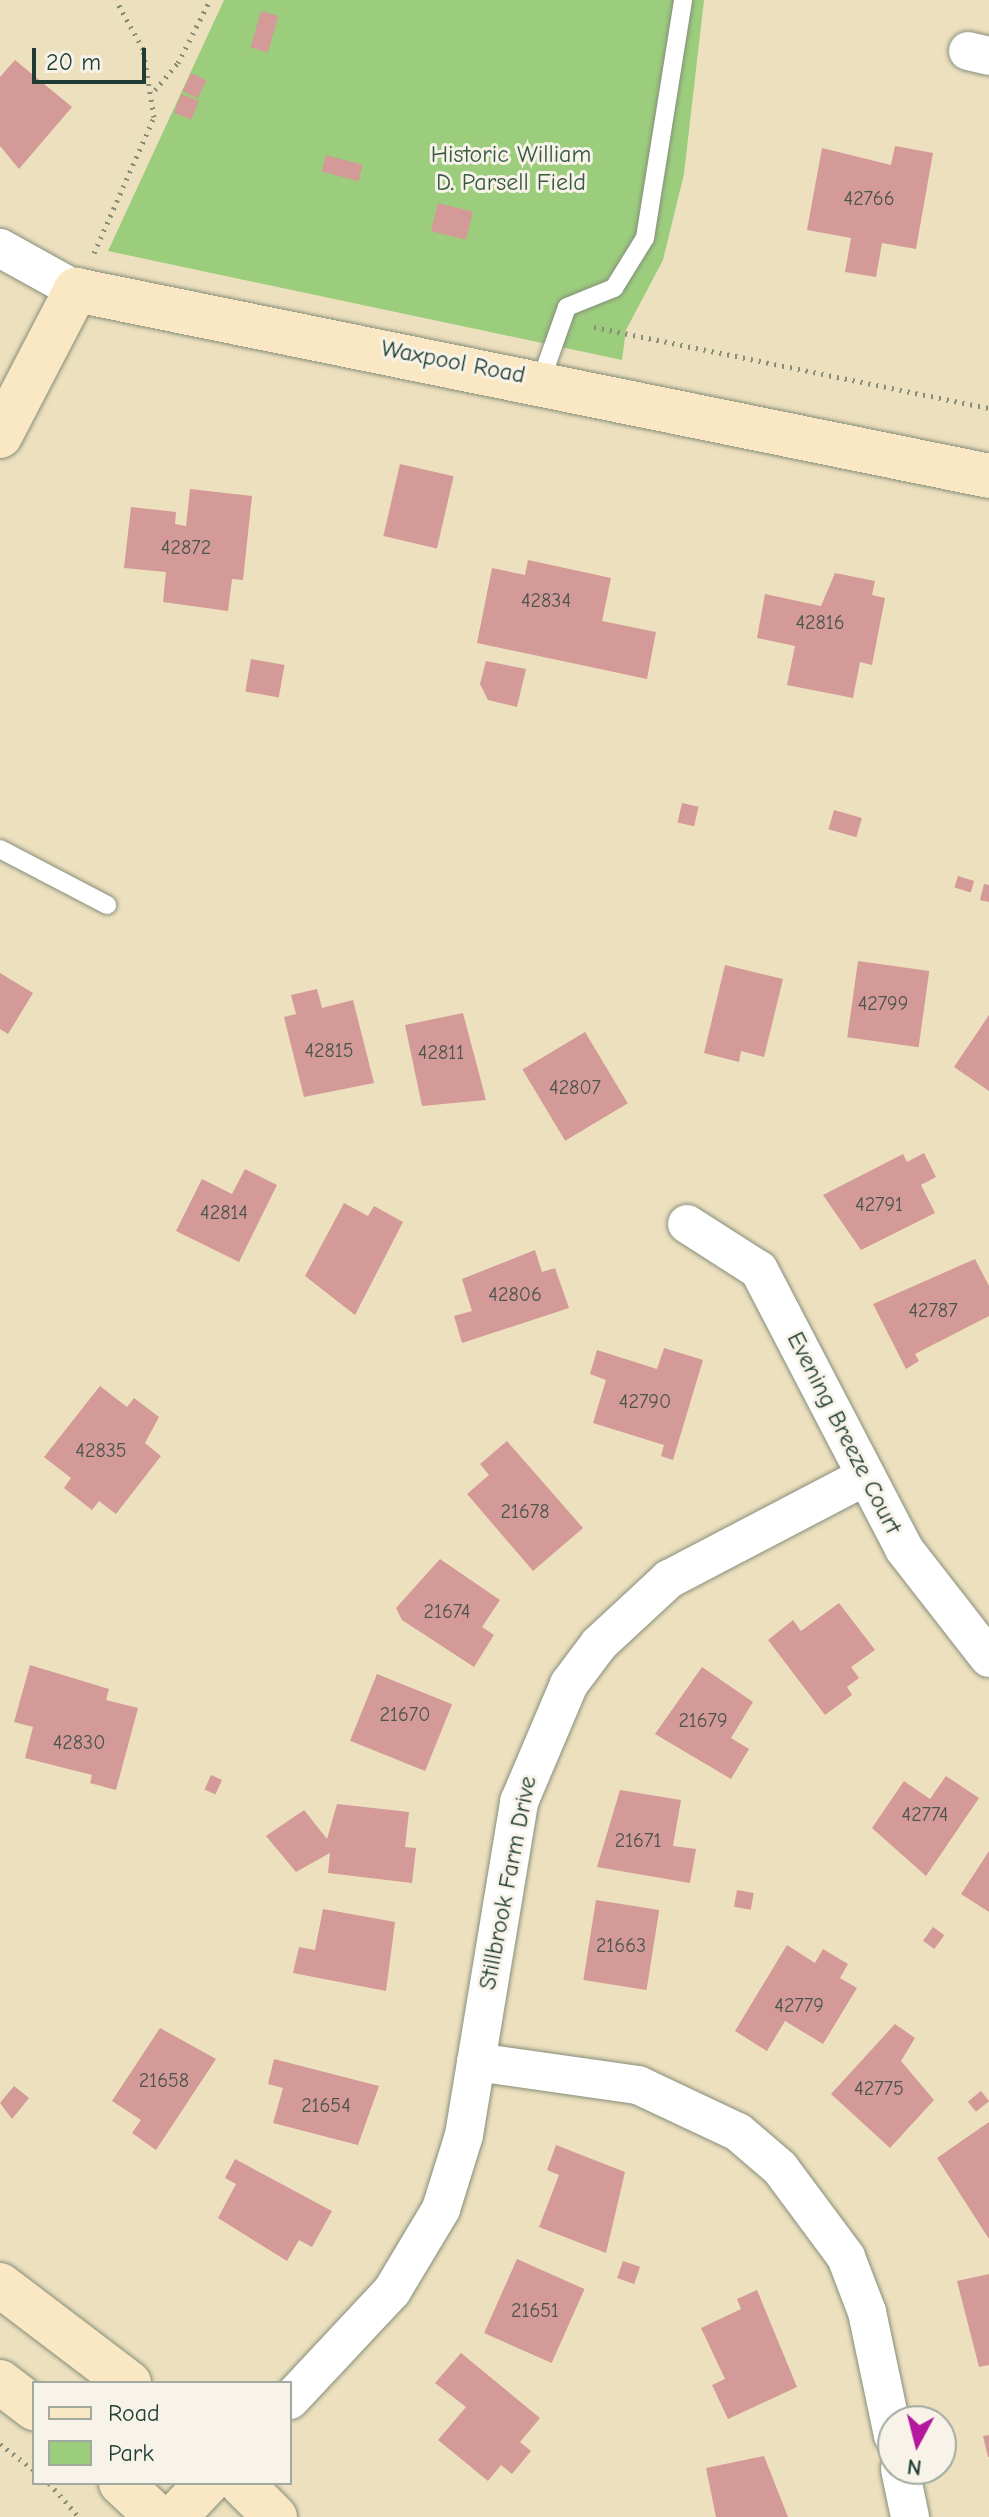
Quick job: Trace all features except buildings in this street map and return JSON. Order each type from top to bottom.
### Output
[{"type":"street","points":[[0,248],[76,290],[0,436]]},
{"type":"street","name":"Waxpool Road","points":[[76,290],[541,380],[989,476]]},
{"type":"street","name":"Evening Breeze Court","points":[[687,1224],[759,1270],[904,1549],[989,1658]]},
{"type":"street","name":"Stillbrook Farm Drive","points":[[292,2398],[420,2251],[455,2174],[519,1802],[569,1684],[599,1644],[669,1579],[866,1476]]},
{"type":"street","points":[[476,2062],[638,2085],[738,2132],[780,2168],[846,2257],[867,2312],[887,2405]]},
{"type":"street","points":[[0,2285],[126,2381]]},
{"type":"street","points":[[0,2382],[32,2406]]},
{"type":"street","points":[[123,2485],[157,2517]]},
{"type":"street","points":[[175,2517],[205,2485]]},
{"type":"street","points":[[243,2485],[275,2517]]},
{"type":"street","points":[[903,2485],[910,2517]]},
{"type":"lane","points":[[541,380],[567,307],[614,288],[645,238],[683,0]]},
{"type":"lane","points":[[0,849],[107,905]]},
{"type":"path","points":[[116,0],[155,90]]},
{"type":"path","points":[[76,290],[140,154],[155,90],[178,63],[210,0]]},
{"type":"path","points":[[564,320],[989,408]]},
{"type":"path","points":[[0,2444],[32,2468]]},
{"type":"path","points":[[51,2485],[79,2517]]},
{"type":"green space","name":"Historic William D. Parsell Field","points":[[224,0],[704,0],[684,174],[663,260],[626,330],[622,360],[108,251]]}]
